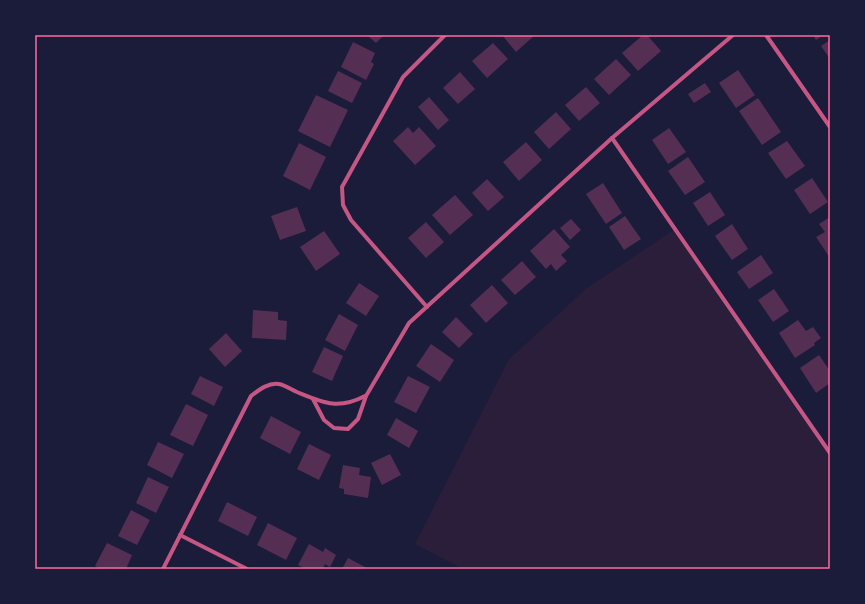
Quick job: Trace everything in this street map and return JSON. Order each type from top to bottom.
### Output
[{"type":"street","points":[[426,307],[351,220],[343,205],[342,187],[403,77],[445,35]]},
{"type":"street","points":[[313,399],[324,420],[334,428],[348,429],[358,419],[366,396],[409,323],[612,138],[733,35]]},
{"type":"street","points":[[766,35],[830,127]]},
{"type":"street","points":[[612,138],[830,453]]},
{"type":"street","points":[[163,569],[251,396],[265,386],[279,384],[313,399],[338,405],[350,404],[366,396]]},
{"type":"street","points":[[180,535],[248,569]]},
{"type":"shaded area","points":[[675,229],[830,453],[830,569],[463,569],[415,544],[509,359],[587,288]]},
{"type":"building","points":[[367,35],[384,35],[376,43]]},
{"type":"building","points":[[502,35],[535,35],[516,52]]},
{"type":"building","points":[[643,35],[647,35],[661,51],[638,71],[622,53]]},
{"type":"building","points":[[813,35],[824,35],[816,40]]},
{"type":"building","points":[[830,40],[830,59],[821,46]]},
{"type":"building","points":[[353,42],[375,53],[371,62],[374,64],[366,80],[341,67]]},
{"type":"building","points":[[493,43],[508,59],[487,78],[472,61]]},
{"type":"building","points":[[616,59],[631,75],[609,95],[594,79]]},
{"type":"building","points":[[738,70],[755,95],[736,108],[719,83]]},
{"type":"building","points":[[338,71],[362,83],[352,103],[328,91]]},
{"type":"building","points":[[460,72],[475,89],[458,104],[443,88]]},
{"type":"building","points":[[705,83],[711,92],[694,103],[688,94]]},
{"type":"building","points":[[586,87],[600,103],[579,121],[565,105]]},
{"type":"building","points":[[316,95],[348,110],[330,147],[298,131]]},
{"type":"building","points":[[429,97],[449,120],[438,130],[418,107]]},
{"type":"building","points":[[758,98],[781,132],[762,145],[739,111]]},
{"type":"building","points":[[556,112],[571,129],[549,149],[534,132]]},
{"type":"building","points":[[408,127],[413,133],[419,127],[436,146],[415,165],[393,141]]},
{"type":"building","points":[[669,128],[686,152],[668,164],[652,140]]},
{"type":"building","points":[[787,141],[805,166],[786,179],[768,153]]},
{"type":"building","points":[[526,142],[542,160],[519,181],[503,162]]},
{"type":"building","points":[[299,143],[326,157],[310,190],[283,176]]},
{"type":"building","points":[[688,157],[705,182],[685,195],[668,171]]},
{"type":"building","points":[[812,178],[828,202],[810,214],[794,190]]},
{"type":"building","points":[[487,179],[504,197],[488,211],[472,193]]},
{"type":"building","points":[[603,183],[622,213],[606,224],[586,194]]},
{"type":"building","points":[[710,192],[725,215],[708,226],[693,203]]},
{"type":"building","points":[[455,195],[473,215],[450,235],[432,215]]},
{"type":"building","points":[[297,207],[306,231],[280,240],[271,216]]},
{"type":"building","points":[[625,216],[641,239],[624,250],[609,227]]},
{"type":"building","points":[[830,217],[830,254],[828,255],[816,237],[825,232],[819,224]]},
{"type":"building","points":[[571,219],[581,230],[570,240],[560,228]]},
{"type":"building","points":[[426,222],[444,242],[426,258],[408,238]]},
{"type":"building","points":[[732,224],[748,249],[732,260],[715,236]]},
{"type":"building","points":[[554,229],[570,247],[561,255],[567,261],[556,271],[551,264],[546,269],[530,251]]},
{"type":"building","points":[[324,231],[340,254],[316,271],[300,247]]},
{"type":"building","points":[[761,255],[773,273],[749,289],[737,272]]},
{"type":"building","points":[[522,261],[536,277],[515,295],[501,280]]},
{"type":"building","points":[[359,283],[379,296],[366,316],[346,303]]},
{"type":"building","points":[[492,285],[508,303],[486,323],[470,305]]},
{"type":"building","points":[[774,289],[789,311],[773,322],[758,300]]},
{"type":"building","points":[[253,310],[278,312],[278,320],[287,321],[286,340],[252,338]]},
{"type":"building","points":[[339,314],[358,325],[345,351],[325,340]]},
{"type":"building","points":[[456,317],[473,334],[459,348],[442,332]]},
{"type":"building","points":[[798,320],[806,331],[813,327],[821,338],[814,343],[815,345],[795,358],[779,333]]},
{"type":"building","points":[[226,333],[242,351],[225,367],[209,349]]},
{"type":"building","points":[[431,344],[454,360],[440,382],[416,366]]},
{"type":"building","points":[[324,347],[343,356],[332,381],[312,372]]},
{"type":"building","points":[[819,355],[830,371],[830,383],[816,393],[800,368]]},
{"type":"building","points":[[200,376],[223,387],[214,406],[191,394]]},
{"type":"building","points":[[408,376],[430,387],[416,413],[394,402]]},
{"type":"building","points":[[186,404],[208,415],[193,446],[170,435]]},
{"type":"building","points":[[271,416],[301,432],[290,454],[260,438]]},
{"type":"building","points":[[396,418],[418,431],[409,448],[387,435]]},
{"type":"building","points":[[158,442],[184,454],[172,478],[147,465]]},
{"type":"building","points":[[309,444],[331,455],[319,480],[297,469]]},
{"type":"building","points":[[390,454],[401,475],[382,485],[371,463]]},
{"type":"building","points":[[343,465],[360,468],[359,475],[371,477],[368,498],[344,494],[344,489],[339,488]]},
{"type":"building","points":[[148,477],[169,487],[156,513],[136,503]]},
{"type":"building","points":[[227,502],[257,517],[248,536],[218,521]]},
{"type":"building","points":[[131,510],[150,520],[137,545],[118,536]]},
{"type":"building","points":[[268,523],[297,538],[286,560],[257,545]]},
{"type":"building","points":[[107,543],[132,555],[126,569],[101,569],[95,566]]},
{"type":"building","points":[[309,544],[323,552],[325,548],[336,555],[330,567],[325,564],[323,569],[306,569],[298,565]]},
{"type":"building","points":[[348,558],[369,569],[342,569]]}]
